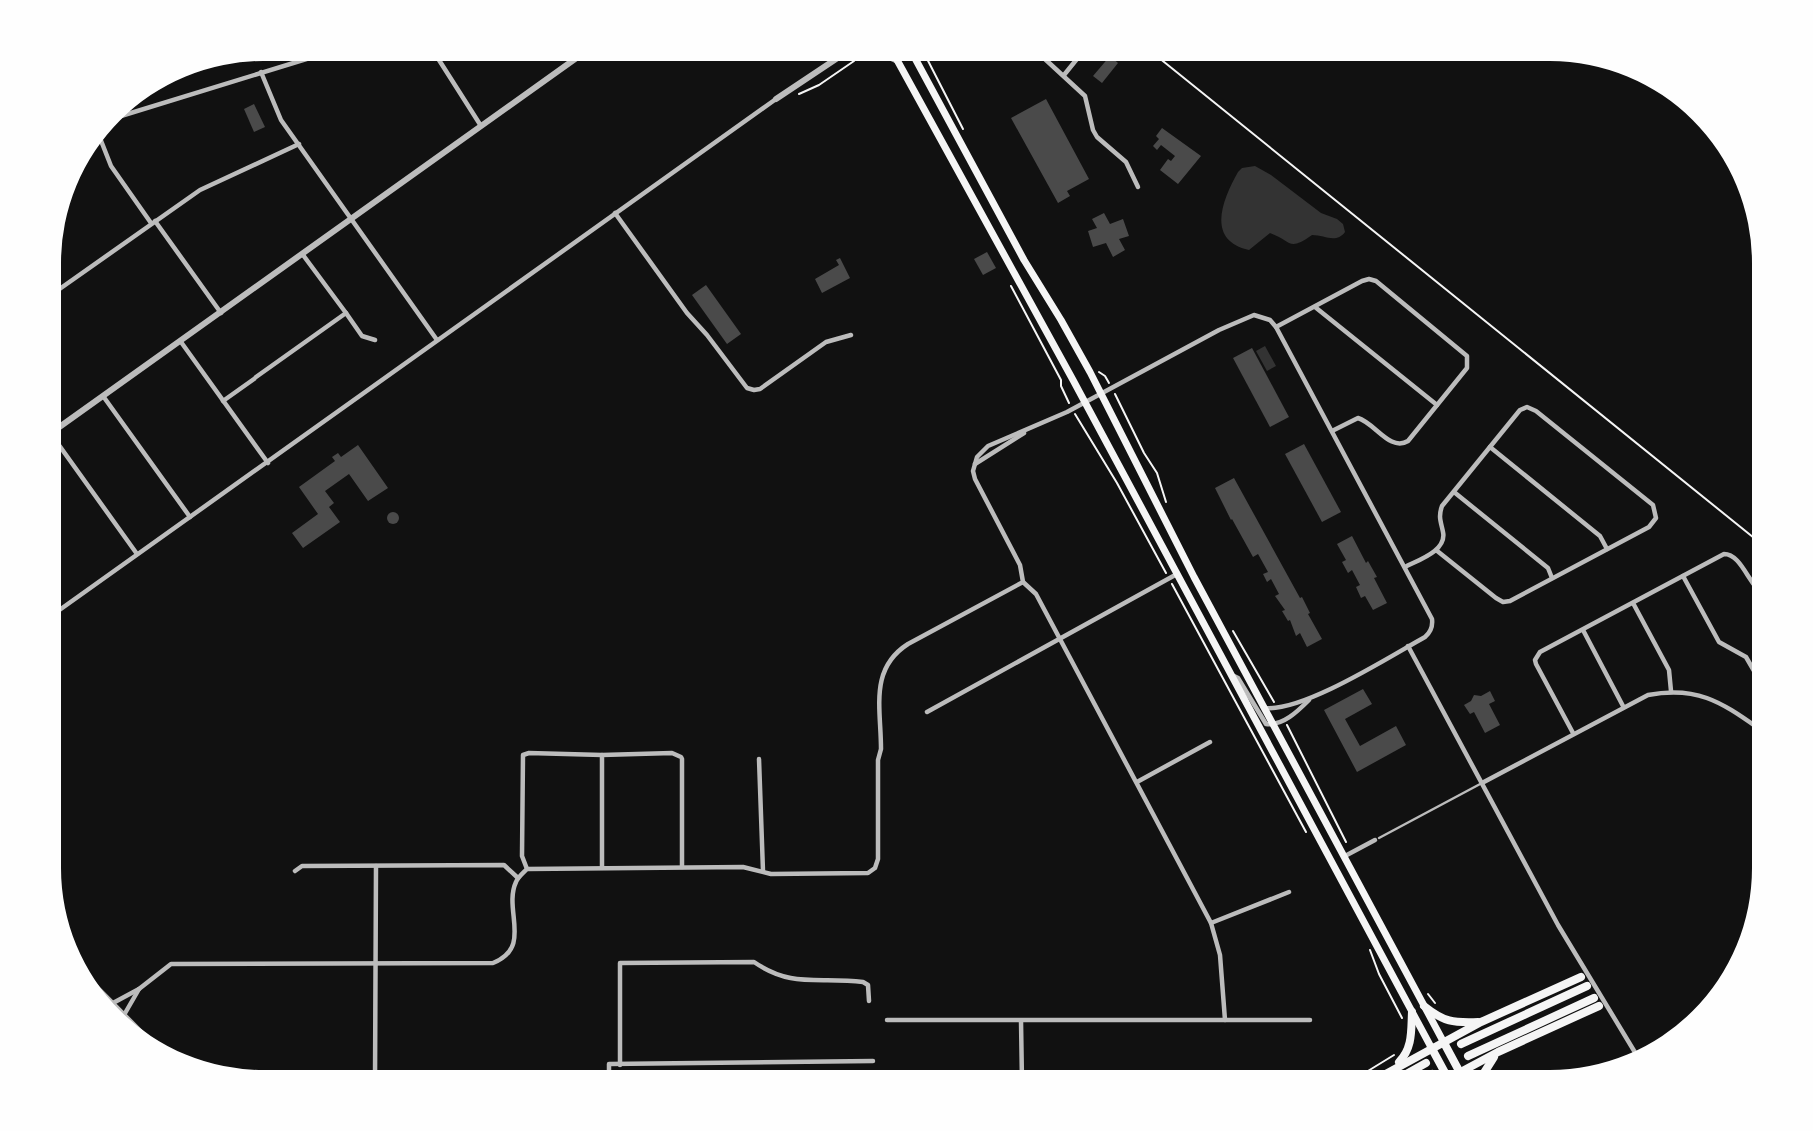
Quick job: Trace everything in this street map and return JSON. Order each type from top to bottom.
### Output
[{"type":"main road","points":[[898,61],[1442,1069]]},
{"type":"main road","points":[[917,61],[1024,260],[1062,320],[1102,394],[1194,577],[1348,854],[1458,1069]]},
{"type":"main road","points":[[1393,1069],[1445,1044],[1481,1022],[1581,977]]},
{"type":"main road","points":[[1461,1044],[1587,986]]},
{"type":"main road","points":[[1468,1056],[1594,998]]},
{"type":"main road","points":[[1424,1006],[1449,1021],[1481,1022]]},
{"type":"main road","points":[[1460,1069],[1600,1006]]},
{"type":"main road","points":[[1392,1069],[1404,1056],[1411,1041],[1412,1012]]},
{"type":"main road","points":[[1487,1069],[1498,1052]]},
{"type":"main road","points":[[1415,1069],[1426,1063]]},
{"type":"street","points":[[126,114],[298,61]]},
{"type":"street","points":[[440,61],[481,126]]},
{"type":"street","points":[[61,427],[572,61]]},
{"type":"street","points":[[61,609],[833,61]]},
{"type":"street","points":[[1048,61],[1085,96],[1097,137],[1126,162],[1138,187]]},
{"type":"street","points":[[1064,75],[1075,61]]},
{"type":"street","points":[[261,72],[280,119],[437,340]]},
{"type":"street","points":[[102,142],[111,166],[221,313]]},
{"type":"street","points":[[61,288],[200,190],[299,144]]},
{"type":"street","points":[[615,213],[687,313],[747,388],[760,389],[826,342],[851,335]]},
{"type":"street","points":[[303,254],[362,336],[375,340]]},
{"type":"street","points":[[1276,327],[1369,279],[1376,281],[1467,356],[1467,368],[1408,441],[1395,444],[1365,420],[1358,418],[1332,431]]},
{"type":"street","points":[[1315,307],[1437,405]]},
{"type":"street","points":[[223,401],[346,313]]},
{"type":"street","points":[[975,464],[1026,431],[1085,403],[1246,317],[1262,316],[1276,327],[1433,624],[1429,633],[1408,646],[1312,697],[1278,708],[1265,708]]},
{"type":"street","points":[[181,342],[268,463]]},
{"type":"street","points":[[103,396],[190,517]]},
{"type":"street","points":[[1405,567],[1436,550],[1443,543],[1439,514],[1442,506],[1520,410],[1527,407],[1536,411],[1653,505],[1656,518],[1649,527],[1510,601],[1503,602],[1436,550]]},
{"type":"street","points":[[1026,431],[1005,437],[988,446],[977,457],[973,471],[975,480],[1020,565],[1023,582],[1036,594],[1211,923],[1220,956],[1225,1020]]},
{"type":"street","points":[[1490,447],[1600,536],[1607,549]]},
{"type":"street","points":[[61,448],[137,554]]},
{"type":"street","points":[[1454,492],[1548,568],[1552,578]]},
{"type":"street","points":[[1573,733],[1535,660],[1540,653],[1724,554],[1732,554],[1737,558],[1751,583]]},
{"type":"street","points":[[927,712],[1177,574]]},
{"type":"street","points":[[1682,576],[1718,642],[1746,657],[1751,666]]},
{"type":"street","points":[[113,1003],[139,989],[171,964],[493,963],[501,960],[511,950],[514,940],[514,890],[518,878],[527,869],[743,867],[771,874],[861,874],[875,868],[878,859],[881,681],[884,668],[895,654],[908,644],[1023,582]]},
{"type":"street","points":[[1633,603],[1669,670],[1671,691]]},
{"type":"street","points":[[1583,630],[1623,706]]},
{"type":"street","points":[[1408,646],[1581,964],[1634,1051]]},
{"type":"street","points":[[1231,674],[1238,677],[1266,724],[1274,725],[1284,720],[1312,697]]},
{"type":"street","points":[[1482,783],[1648,695],[1671,691],[1705,697],[1751,721]]},
{"type":"street","points":[[1137,782],[1210,742]]},
{"type":"street","points":[[527,869],[522,856],[523,755],[526,753],[672,754],[681,757],[682,867]]},
{"type":"street","points":[[601,867],[602,755]]},
{"type":"street","points":[[759,760],[763,872]]},
{"type":"street","points":[[1348,854],[1377,839]]},
{"type":"street","points":[[295,871],[302,866],[504,865],[518,878]]},
{"type":"street","points":[[374,1070],[376,866]]},
{"type":"street","points":[[1211,923],[1289,892]]},
{"type":"street","points":[[620,1065],[620,963],[754,962],[784,978],[863,982],[868,985],[869,1001]]},
{"type":"street","points":[[125,1015],[139,989]]},
{"type":"street","points":[[887,1020],[1310,1020]]},
{"type":"street","points":[[1021,1021],[1022,1069]]},
{"type":"street","points":[[609,1070],[609,1065],[873,1061]]},
{"type":"lane","points":[[1377,839],[1482,783]]},
{"type":"path","points":[[793,96],[819,85],[856,61]]},
{"type":"path","points":[[1163,61],[1751,537]]},
{"type":"path","points":[[1096,369],[1105,376],[1157,473],[1166,503]]},
{"type":"path","points":[[1061,380],[1061,386],[1073,409],[1306,831]]},
{"type":"path","points":[[1233,631],[1278,708]]},
{"type":"path","points":[[1284,720],[1348,854]]},
{"type":"path","points":[[1367,941],[1379,974],[1405,1027]]},
{"type":"path","points":[[1423,989],[1438,1007]]},
{"type":"path","points":[[1370,1069],[1396,1053]]},
{"type":"shaded area","points":[[1255,166],[1321,213],[1337,219],[1343,224],[1345,232],[1342,236],[1334,238],[1312,235],[1294,244],[1270,233],[1249,250],[1235,245],[1222,228],[1223,206],[1238,172],[1242,168]]},
{"type":"shaded area","points":[[1265,346],[1276,366],[1267,371],[1256,351]]},
{"type":"building","points":[[1106,61],[1118,63],[1102,83],[1093,76]]},
{"type":"building","points":[[1046,99],[1089,179],[1067,191],[1070,196],[1058,203],[1011,118]]},
{"type":"building","points":[[254,104],[265,127],[254,132],[244,109]]},
{"type":"building","points":[[1162,128],[1201,156],[1178,184],[1160,170],[1168,159],[1171,161],[1175,156],[1161,145],[1157,150],[1153,146],[1159,139],[1156,136]]},
{"type":"building","points":[[1104,213],[1110,224],[1123,219],[1129,236],[1119,239],[1125,250],[1113,257],[1106,243],[1093,247],[1088,231],[1097,228],[1092,219]]},
{"type":"building","points":[[987,252],[996,268],[983,275],[974,259]]},
{"type":"building","points":[[840,258],[850,278],[822,293],[815,279],[839,265],[836,260]]},
{"type":"building","points":[[706,285],[741,334],[727,344],[692,295]]},
{"type":"building","points":[[1252,348],[1289,417],[1270,427],[1233,358]]},
{"type":"building","points":[[1304,444],[1341,512],[1322,522],[1285,454]]},
{"type":"building","points":[[358,445],[388,488],[368,501],[349,474],[325,491],[334,503],[329,507],[340,522],[303,548],[292,533],[318,514],[299,487],[335,461],[332,457],[338,453],[341,457]]},
{"type":"building","points":[[1234,478],[1300,598],[1302,597],[1322,639],[1307,647],[1300,633],[1296,636],[1290,620],[1288,621],[1282,611],[1285,610],[1275,596],[1279,594],[1271,579],[1267,582],[1263,574],[1268,572],[1258,554],[1253,557],[1215,488]]},
{"type":"building","points":[[393,512],[399,518],[393,524],[387,518]]},
{"type":"building","points":[[1352,536],[1366,563],[1368,561],[1377,577],[1374,578],[1387,603],[1373,610],[1365,596],[1361,598],[1356,587],[1360,585],[1352,570],[1348,573],[1342,562],[1346,560],[1337,544]]},
{"type":"building","points":[[1363,689],[1372,704],[1345,719],[1360,746],[1396,726],[1406,745],[1357,772],[1324,710]]},
{"type":"building","points":[[1490,691],[1495,701],[1489,704],[1500,725],[1485,733],[1474,712],[1470,714],[1464,705],[1471,701],[1474,695],[1481,696]]}]
